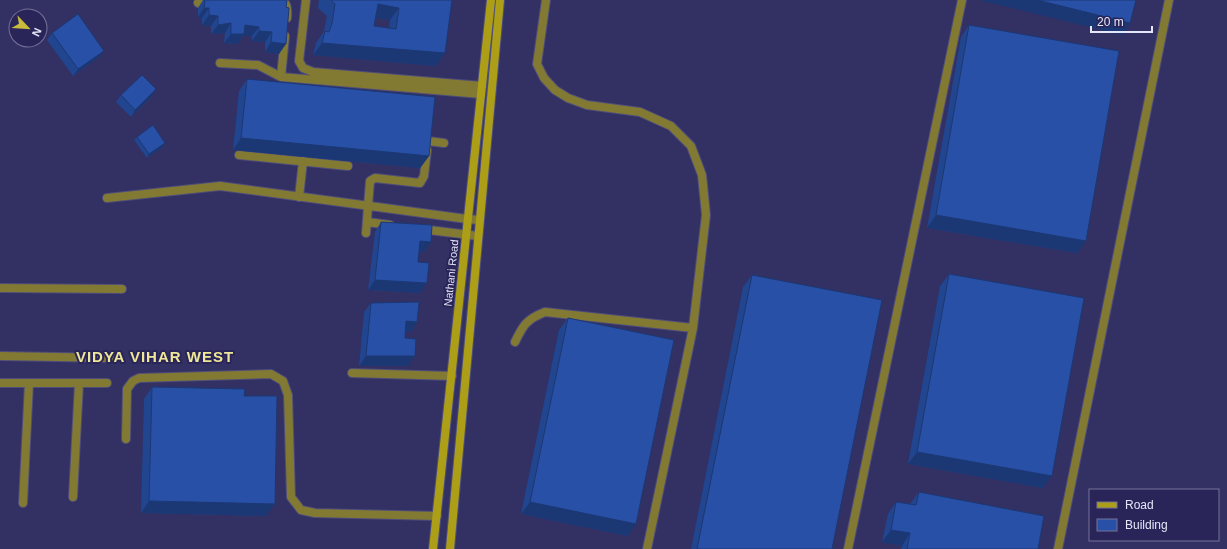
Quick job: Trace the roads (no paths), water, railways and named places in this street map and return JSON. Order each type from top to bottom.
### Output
[{"type":"street","points":[[198,3],[207,0]]},
{"type":"street","points":[[273,0],[286,4],[288,8],[281,77]]},
{"type":"street","points":[[306,0],[299,61],[304,68],[313,72],[481,90]]},
{"type":"street","name":"Nathani Road","points":[[434,549],[491,0]]},
{"type":"street","name":"Nathani Road","points":[[450,549],[500,0]]},
{"type":"street","points":[[546,0],[538,64],[544,78],[555,90],[568,98],[587,104],[640,112],[671,126],[691,146],[702,175],[706,215],[693,328],[647,549]]},
{"type":"street","points":[[848,549],[962,0]]},
{"type":"street","points":[[1058,549],[1169,0]]},
{"type":"street","points":[[220,63],[258,65],[281,77],[481,90]]},
{"type":"street","points":[[366,233],[370,181],[375,178],[420,183],[424,176],[428,138],[444,142]]},
{"type":"street","points":[[239,154],[348,166]]},
{"type":"street","points":[[299,197],[303,161]]},
{"type":"street","points":[[107,198],[220,186],[467,220],[479,220]]},
{"type":"street","points":[[367,222],[397,226]]},
{"type":"street","points":[[412,228],[478,236]]},
{"type":"street","points":[[0,288],[122,288]]},
{"type":"street","points":[[515,342],[523,326],[533,317],[545,312],[693,328]]},
{"type":"street","points":[[0,356],[115,358]]},
{"type":"street","points":[[352,373],[452,376]]},
{"type":"street","points":[[126,439],[127,389],[132,381],[139,378],[271,374],[283,382],[288,394],[290,497],[301,510],[316,514],[437,516]]},
{"type":"street","points":[[0,383],[106,383]]},
{"type":"street","points":[[23,503],[29,383]]},
{"type":"street","points":[[72,497],[79,383]]},
{"type":"street","points":[[450,388],[464,388]]},
{"type":"district","name":"VIDYA VIHAR WEST","points":[[155,356]]}]
